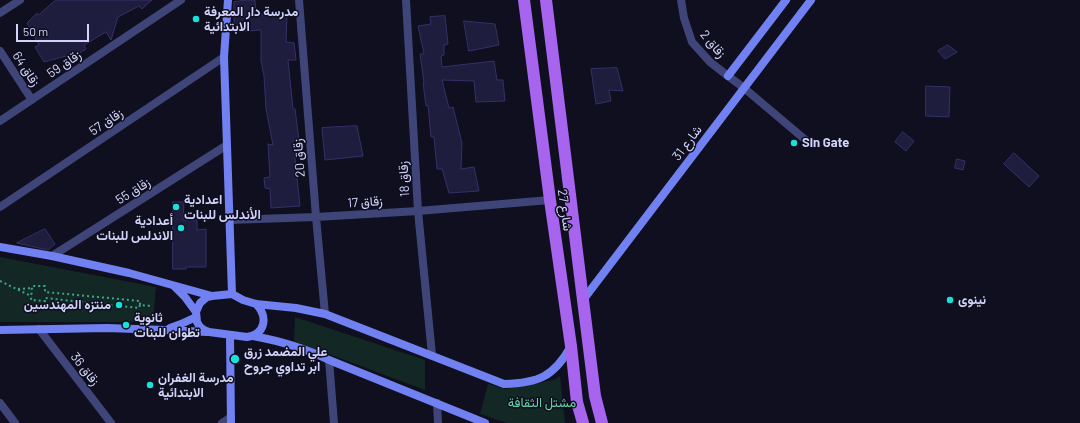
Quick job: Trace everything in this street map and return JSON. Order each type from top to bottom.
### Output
[{"type":"main road","name":"شارع 27","points":[[524,0],[571,346],[577,402],[583,423]]},
{"type":"main road","name":"شارع 27","points":[[546,0],[582,300],[596,396],[602,423]]},
{"type":"main road","points":[[540,122],[561,119]]},
{"type":"street","points":[[0,13],[20,0]]},
{"type":"street","name":"زقاق 59","points":[[0,121],[181,0]]},
{"type":"street","points":[[228,0],[224,58],[232,294]]},
{"type":"street","name":"زقاق 20","points":[[299,0],[325,314]]},
{"type":"street","name":"زقاق 18","points":[[406,0],[418,211],[432,355]]},
{"type":"street","name":"زقاق 2","points":[[681,0],[684,18],[692,42],[710,62],[744,88],[808,142]]},
{"type":"street","points":[[728,76],[786,0]]},
{"type":"street","name":"شارع 31","points":[[582,300],[810,0]]},
{"type":"street","name":"زقاق 64","points":[[0,51],[32,100]]},
{"type":"street","name":"زقاق 57","points":[[0,207],[224,58]]},
{"type":"street","name":"زقاق 55","points":[[52,256],[227,145]]},
{"type":"street","name":"زقاق 17","points":[[229,220],[418,211],[550,200]]},
{"type":"street","points":[[0,247],[52,256],[129,273],[212,296]]},
{"type":"street","points":[[172,284],[185,297],[196,314],[200,326],[209,332]]},
{"type":"street","points":[[165,330],[181,324],[196,314],[200,303],[207,297],[232,294],[243,300],[256,304],[296,308],[325,314],[504,384],[530,382],[543,377],[559,364],[571,346]]},
{"type":"street","points":[[253,336],[258,333],[263,324],[263,313],[256,304]]},
{"type":"street","points":[[0,330],[107,328],[209,332],[230,336],[253,336],[281,342],[313,352],[329,360],[485,423]]},
{"type":"street","name":"زقاق 36","points":[[39,329],[111,423]]},
{"type":"street","points":[[222,423],[231,420],[230,336]]},
{"type":"street","points":[[329,360],[334,423]]},
{"type":"street","points":[[0,403],[15,423]]},
{"type":"street","points":[[436,403],[438,423]]},
{"type":"path","points":[[0,281],[31,296]]},
{"type":"path","points":[[17,289],[32,288],[32,286],[45,286],[45,301],[31,300],[32,288]]},
{"type":"path","points":[[45,292],[140,301],[140,305]]},
{"type":"path","points":[[45,298],[139,308],[140,305],[152,306]]},
{"type":"green space","points":[[0,257],[156,287],[153,322],[0,322]]},
{"type":"green space","points":[[295,317],[425,360],[425,390],[294,341]]},
{"type":"green space","name":"مشتل الثقافة","points":[[560,376],[565,423],[507,423],[480,414],[488,384],[506,389],[554,380]]},
{"type":"building","points":[[56,0],[152,0],[142,9],[139,6],[118,17],[111,40],[106,32],[84,45],[86,49],[72,58],[70,55],[44,62],[35,47],[39,45],[27,23],[37,13],[38,15]]},
{"type":"building","points":[[255,0],[256,15],[287,14],[286,42],[294,43],[296,60],[288,60],[293,109],[295,109],[299,140],[293,140],[300,206],[271,208],[270,189],[265,188],[264,178],[270,177],[268,144],[273,145],[266,109],[264,76],[261,61],[261,30],[234,32],[234,2]]},
{"type":"building","points":[[445,16],[448,44],[444,45],[444,55],[441,56],[442,67],[494,61],[497,80],[503,80],[505,101],[476,102],[474,81],[442,80],[449,108],[453,107],[462,143],[461,169],[474,167],[479,191],[449,193],[442,169],[437,169],[434,137],[431,137],[428,105],[426,106],[420,54],[424,54],[418,26],[431,24],[430,17]]},
{"type":"building","points":[[464,21],[495,24],[499,45],[469,51]]},
{"type":"building","points":[[948,45],[957,52],[945,59],[938,51]]},
{"type":"building","points":[[617,68],[623,91],[609,90],[611,101],[596,104],[591,69]]},
{"type":"building","points":[[926,86],[950,87],[949,117],[926,116]]},
{"type":"building","points":[[357,126],[363,156],[325,160],[322,128]]},
{"type":"building","points":[[903,132],[914,141],[906,151],[895,142]]},
{"type":"building","points":[[1014,153],[1039,176],[1029,187],[1004,164]]},
{"type":"building","points":[[957,159],[965,161],[963,170],[955,168]]},
{"type":"building","points":[[173,202],[184,202],[183,220],[197,220],[197,230],[206,229],[206,267],[186,267],[186,269],[173,269]]},
{"type":"building","points":[[45,229],[55,244],[48,250],[17,243]]},
{"type":"place","name":"مدرسة دار المعرفة الابتدائية","points":[[196,19]]},
{"type":"place","name":"Sin Gate","points":[[794,143]]},
{"type":"place","name":"اعدادية الأندلس للبنات","points":[[176,207]]},
{"type":"place","name":"أعدادية الاندلس للبنات","points":[[181,228]]},
{"type":"place","name":"نينوى","points":[[950,300]]},
{"type":"place","name":"منتزه المهندسين","points":[[119,305]]},
{"type":"place","name":"ثانوية تطوان للبنات","points":[[126,325]]},
{"type":"place","name":"علي المضمد زرق ابر تداوي جروح","points":[[235,359]]},
{"type":"place","name":"مدرسة الغفران الابتدائية","points":[[150,385]]}]
